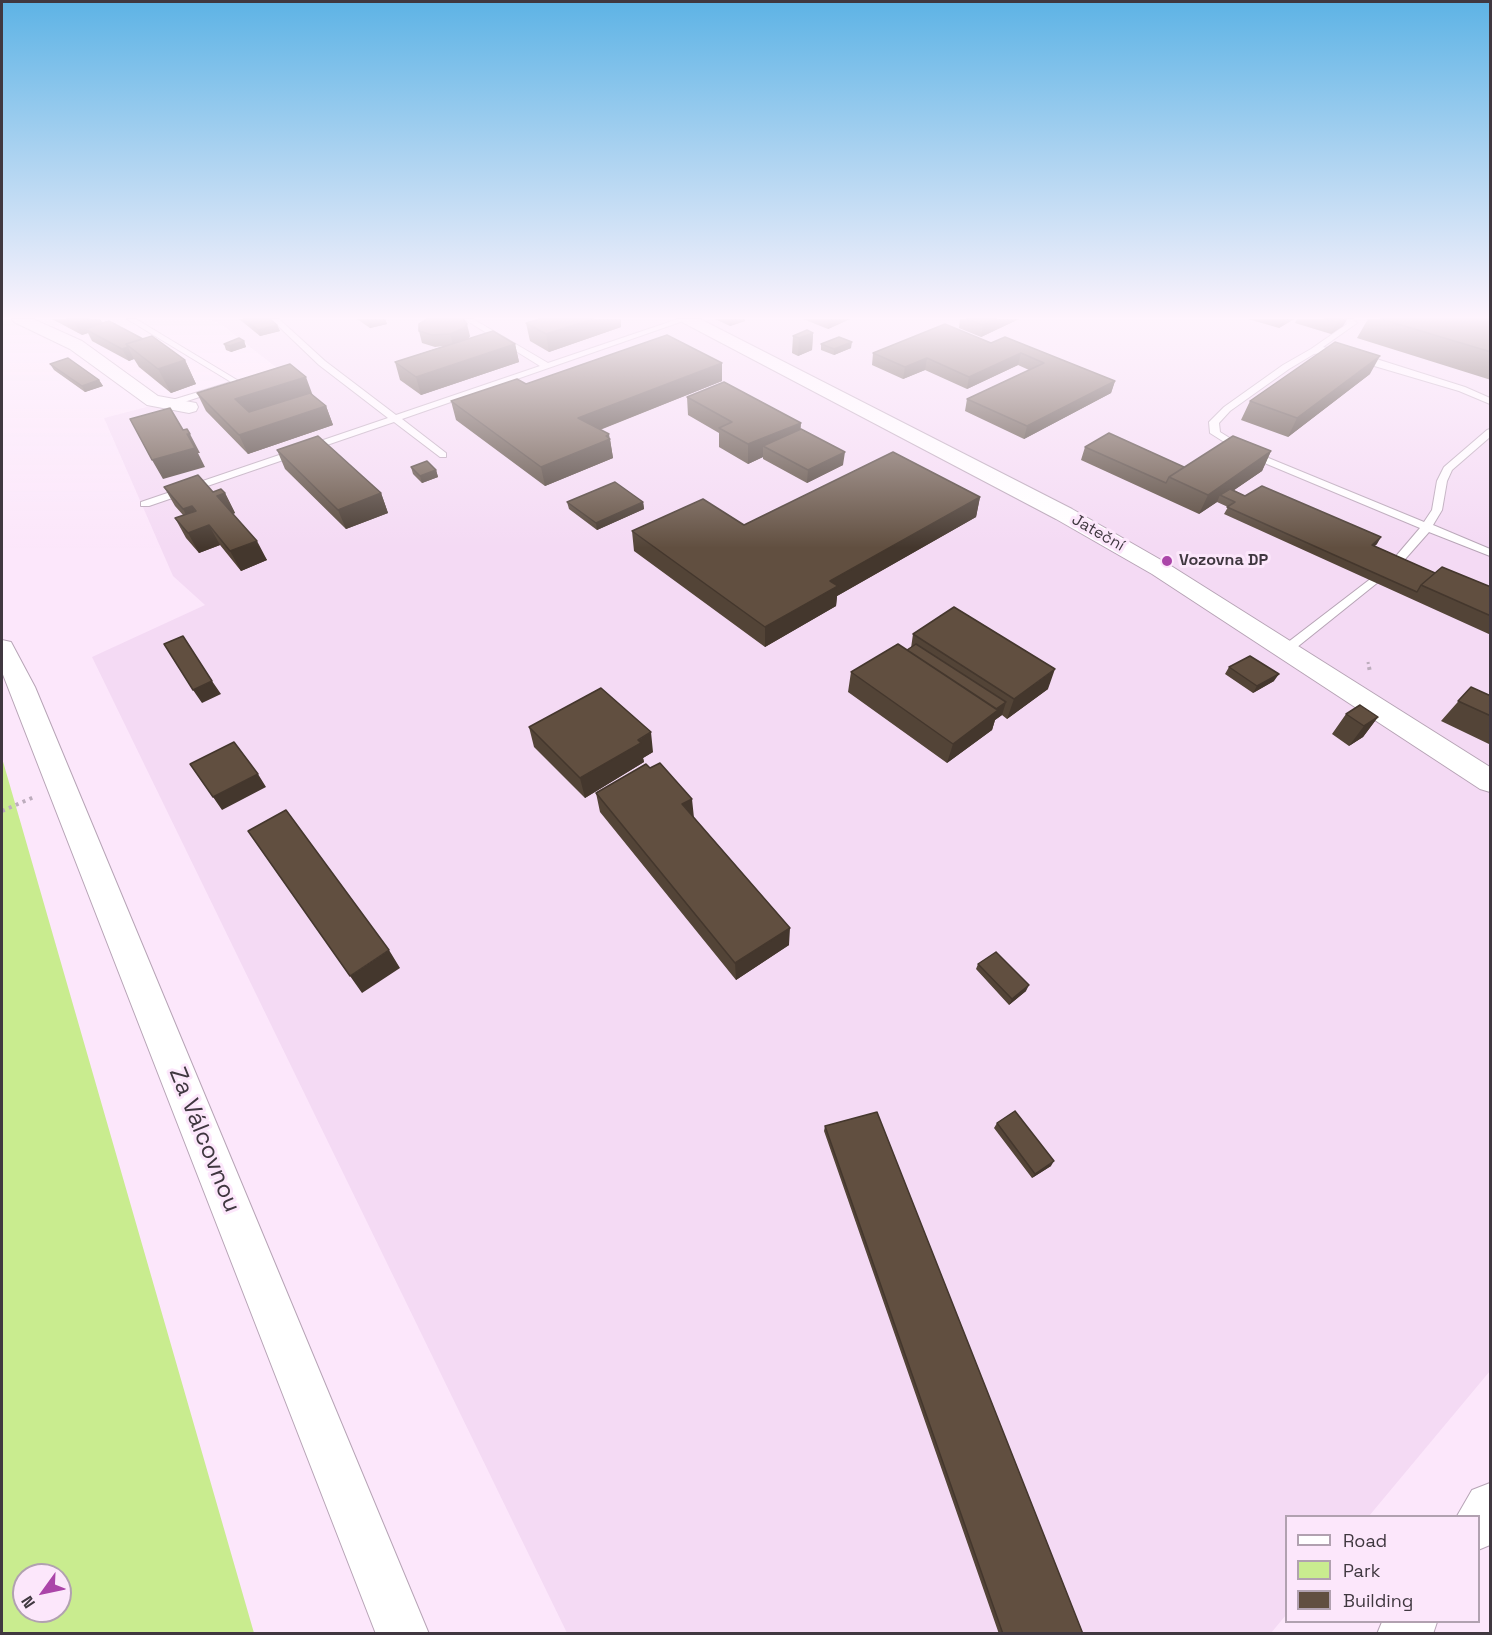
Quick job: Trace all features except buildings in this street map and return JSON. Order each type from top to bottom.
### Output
[{"type":"street","points":[[157,395],[171,404]]},
{"type":"street","name":"Jateční","points":[[834,395],[1064,514],[1160,569],[1491,781]]},
{"type":"street","name":"Za Válcovnou","points":[[2,648],[26,698],[403,1634]]},
{"type":"street","points":[[1480,1524],[1491,1508]]},
{"type":"lane","points":[[171,404],[199,395]]},
{"type":"lane","points":[[365,395],[443,455]]},
{"type":"lane","points":[[145,504],[461,395]]},
{"type":"lane","points":[[1246,395],[1214,422],[1215,433],[1246,452],[1491,553]]},
{"type":"lane","points":[[1395,564],[1419,539],[1437,510],[1442,481],[1448,469],[1491,432]]},
{"type":"lane","points":[[1287,649],[1373,581]]},
{"type":"shaded area","points":[[192,395],[1490,395],[1490,1371],[1370,1515],[1285,1515],[1285,1616],[1271,1633],[567,1633],[92,657],[205,605],[173,576],[104,418]]},
{"type":"green space","points":[[2,758],[254,1633],[2,1633]]},
{"type":"place","name":"Vozovna DP","points":[[1167,561]]}]
